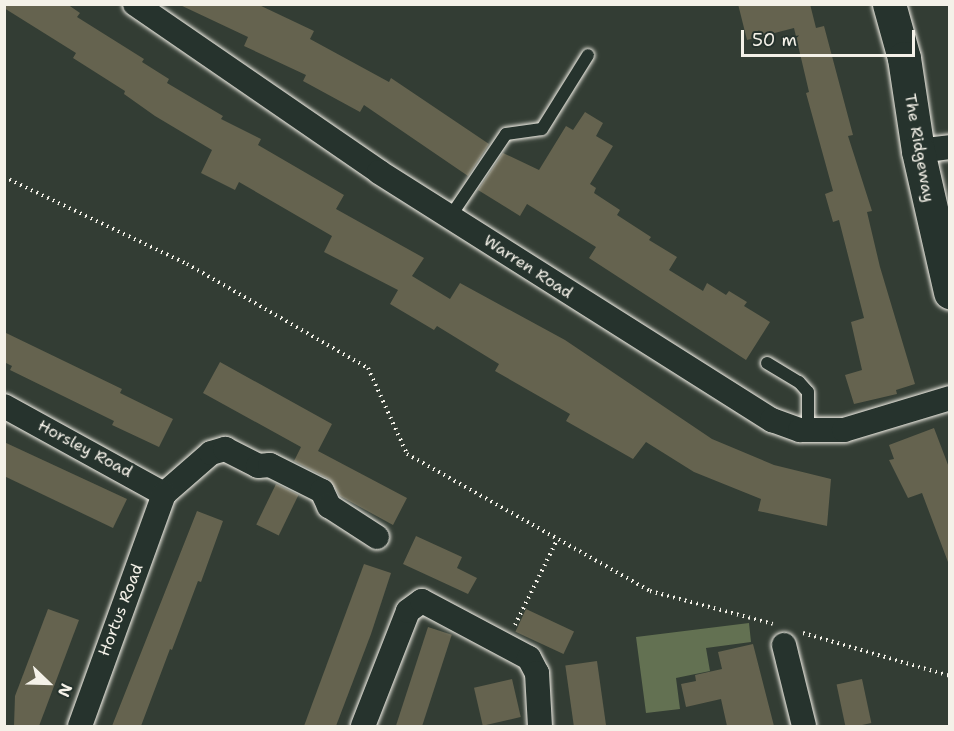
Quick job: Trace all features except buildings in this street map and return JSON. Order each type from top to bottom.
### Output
[{"type":"main road","name":"The Ridgeway","points":[[889,4],[904,58],[918,151],[950,292]]},
{"type":"street","name":"Warren Road","points":[[135,4],[450,218],[744,405],[772,420],[808,431],[860,426],[950,398]]},
{"type":"street","points":[[918,151],[950,147]]},
{"type":"street","name":"Horsley Road","points":[[4,406],[164,494]]},
{"type":"street","points":[[164,494],[211,453],[225,449],[258,466],[270,465],[322,491],[329,506],[377,537]]},
{"type":"street","name":"Hortus Road","points":[[80,726],[164,494]]},
{"type":"street","points":[[363,726],[408,610],[422,601],[529,658],[537,673],[540,726]]},
{"type":"street","points":[[786,634],[804,726]]},
{"type":"lane","points":[[450,218],[506,134],[542,129],[588,55]]},
{"type":"lane","points":[[767,363],[799,382],[808,392],[808,431]]},
{"type":"path","points":[[4,177],[187,264],[368,368],[407,454],[650,591],[786,634],[950,676]]},
{"type":"path","points":[[513,628],[557,540]]},
{"type":"green space","points":[[749,623],[751,642],[706,648],[710,671],[676,678],[680,709],[646,713],[636,637]]}]
